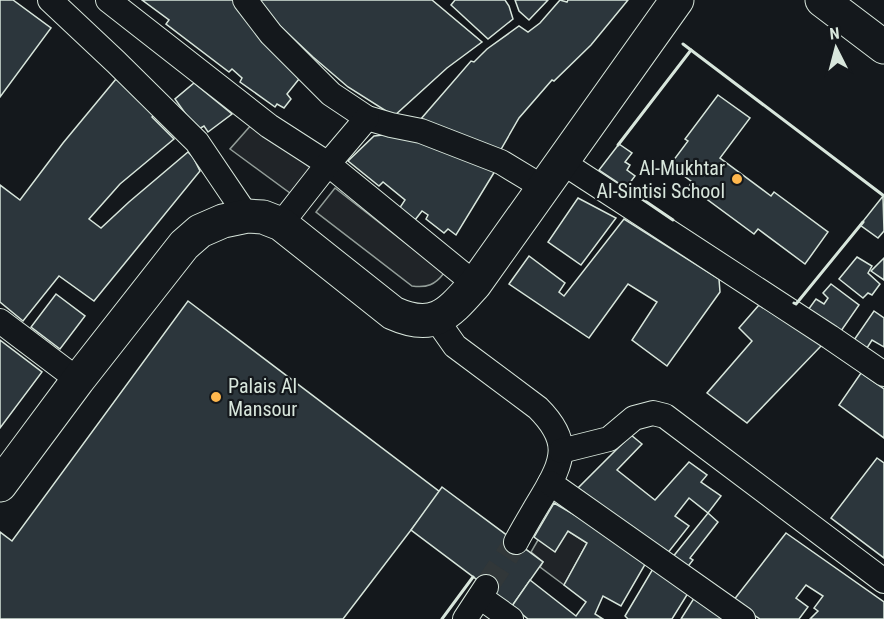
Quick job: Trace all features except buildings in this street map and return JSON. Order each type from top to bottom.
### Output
[{"type":"street","points":[[51,0],[197,142],[247,216]]},
{"type":"street","points":[[108,0],[268,126],[328,164],[476,284]]},
{"type":"street","points":[[245,0],[271,34],[331,94],[367,118],[421,131],[501,162],[553,175],[820,331],[884,374]]},
{"type":"street","points":[[0,485],[78,380],[184,245],[200,231],[223,221],[247,216],[263,217],[281,224],[393,314],[407,320],[422,322],[436,319],[449,312],[476,284],[677,0]]},
{"type":"street","points":[[822,0],[884,47]]},
{"type":"street","points":[[281,224],[367,118]]},
{"type":"street","points":[[436,319],[455,346],[538,408],[550,420],[558,435],[561,451],[558,468],[516,542]]},
{"type":"street","points":[[0,321],[78,380]]},
{"type":"street","points":[[561,451],[609,438],[633,418],[653,413],[665,416],[884,581]]},
{"type":"street","points":[[550,483],[743,619]]},
{"type":"street","points":[[465,619],[483,592],[512,619]]},
{"type":"shaded area","points":[[252,124],[311,168],[290,193],[230,149]]},
{"type":"shaded area","points":[[335,188],[444,273],[430,285],[412,286],[316,212]]},
{"type":"shaded area","points":[[568,531],[587,543],[564,585],[540,567],[543,562],[531,552],[538,540]]},
{"type":"tunnel","points":[[486,587],[516,542]]},
{"type":"wall","points":[[683,44],[884,196]]},
{"type":"wall","points":[[618,145],[691,50]]},
{"type":"wall","points":[[623,186],[673,220]]},
{"type":"wall","points":[[794,303],[796,304],[863,222]]},
{"type":"wall","points":[[442,619],[473,577]]},
{"type":"place","name":"Al-Mukhtar Al-Sintisi School","points":[[737,179]]},
{"type":"place","name":"Palais Al Mansour","points":[[216,397]]}]
